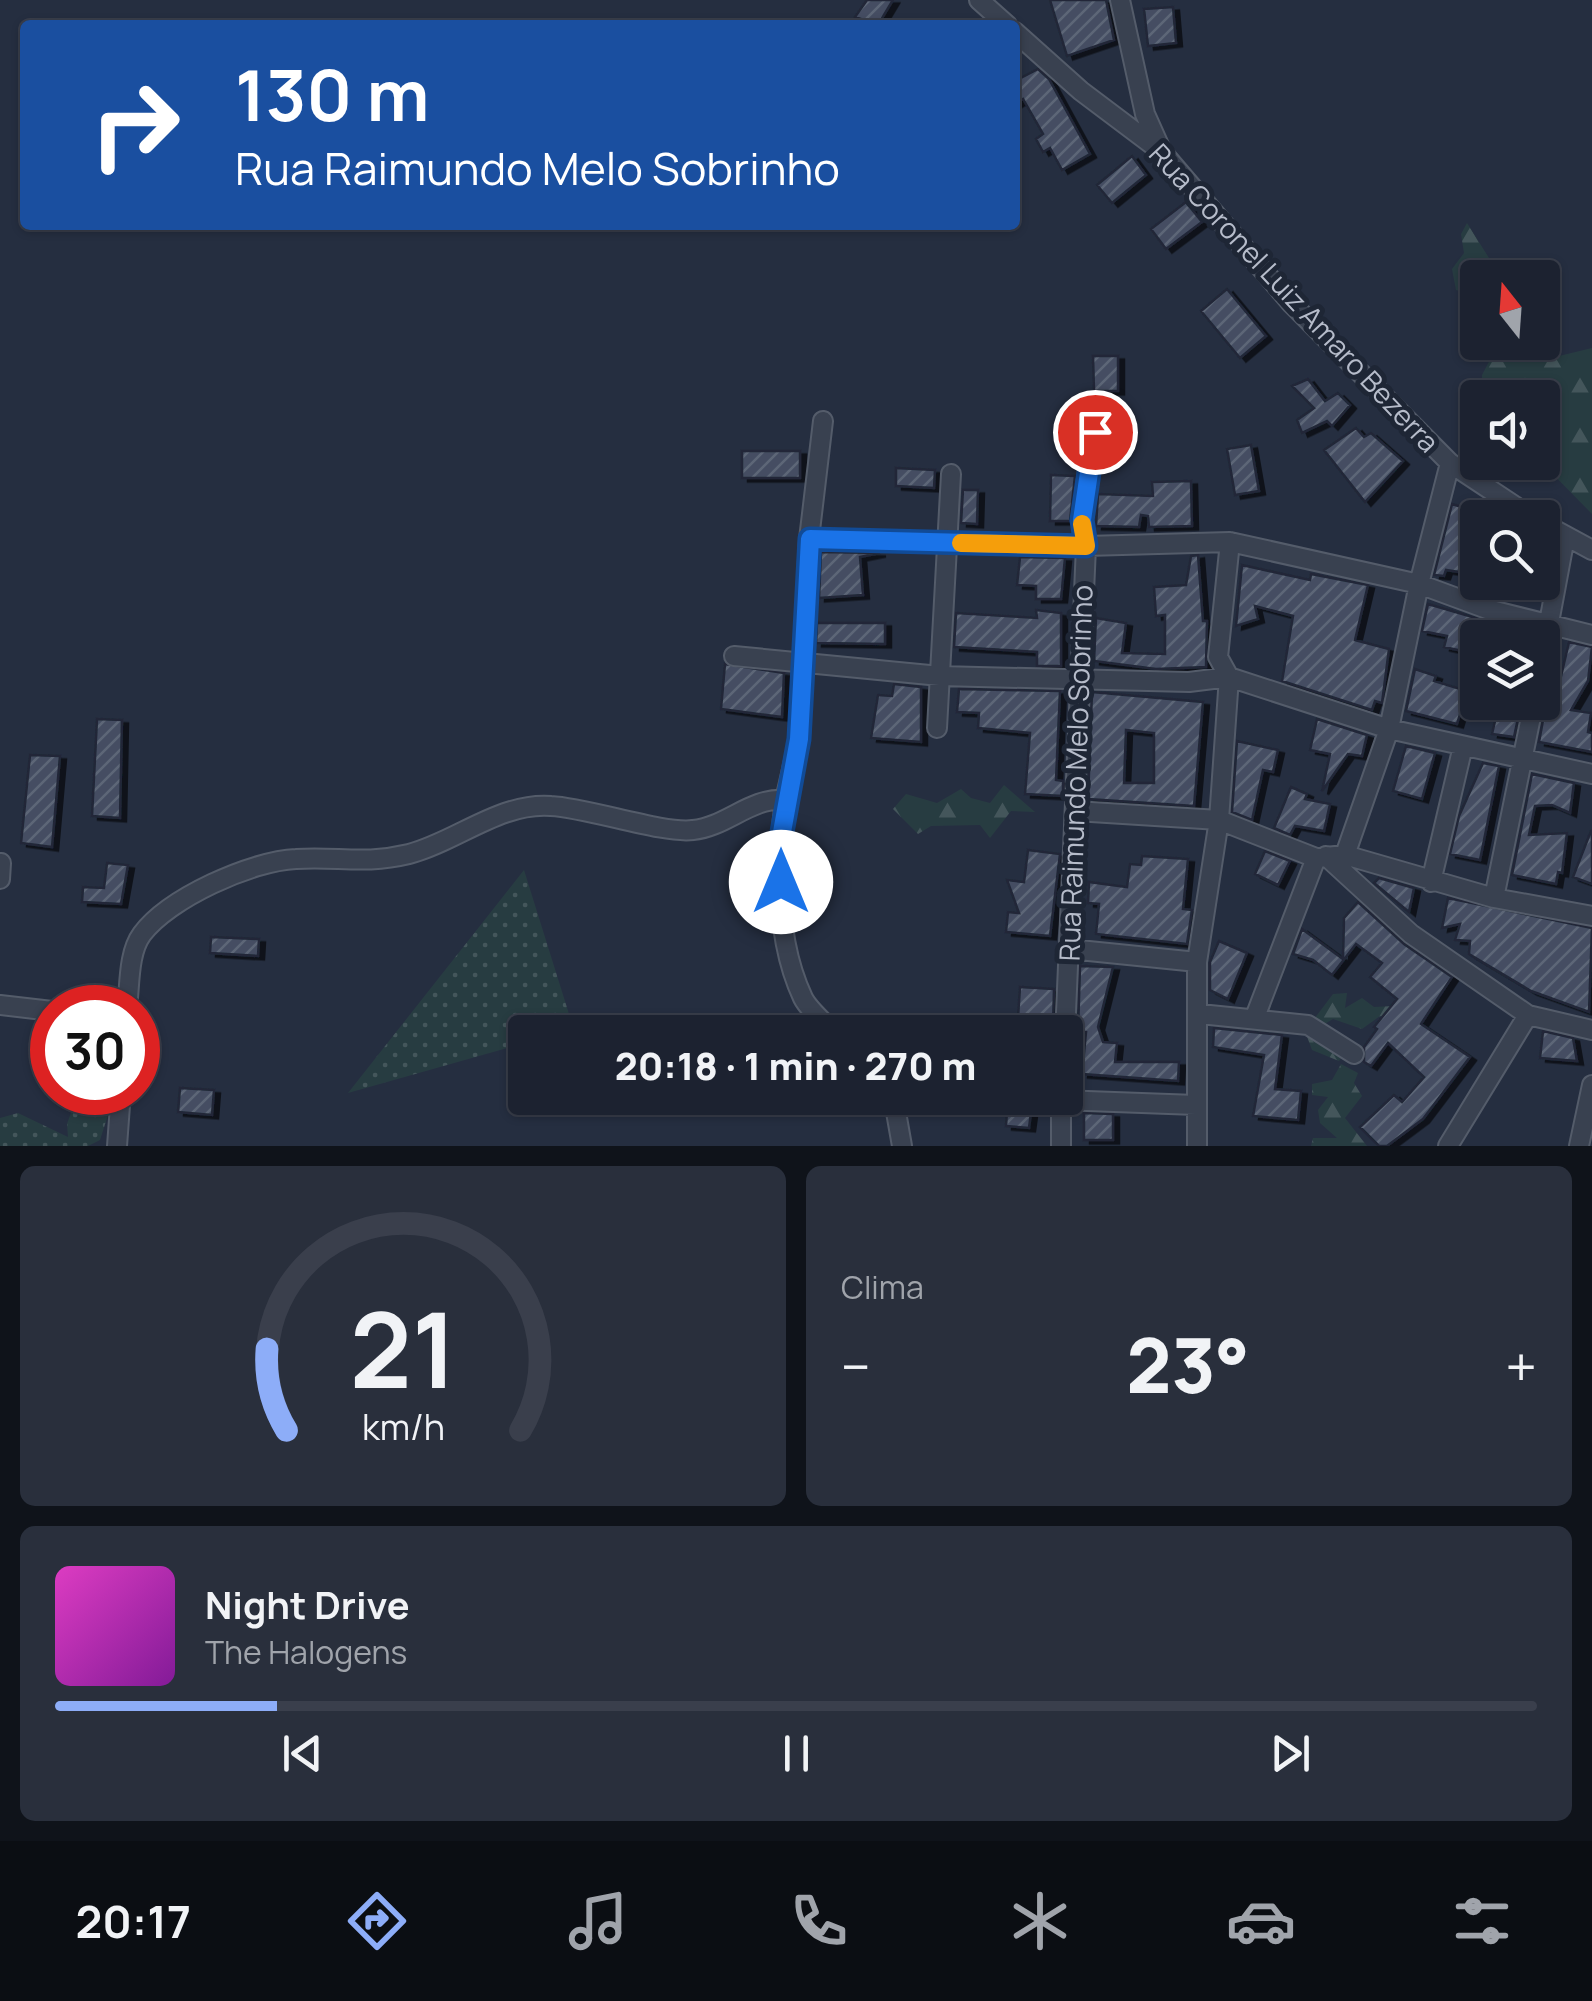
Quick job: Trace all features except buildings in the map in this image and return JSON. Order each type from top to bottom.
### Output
[{"type":"street","points":[[980,0],[1002,20]]},
{"type":"street","points":[[1120,0],[1146,114],[1162,152]]},
{"type":"street","name":"Rua Coronel Luiz Amaro Bezerra","points":[[1020,36],[1081,91],[1162,152],[1292,304],[1450,463],[1506,500]]},
{"type":"street","points":[[1096,403],[1082,520],[1086,546],[1230,542],[1419,584],[1530,620]]},
{"type":"street","points":[[817,1015],[803,1000],[786,939],[778,854],[799,739],[810,539],[823,421]]},
{"type":"street","points":[[1255,1017],[1389,729],[1419,584],[1450,463]]},
{"type":"street","points":[[937,728],[951,474]]},
{"type":"street","points":[[1560,534],[1592,550]]},
{"type":"street","points":[[1550,620],[1566,537]]},
{"type":"street","name":"Rua Raimundo Melo Sobrinho","points":[[810,539],[1086,546],[1066,1015]]},
{"type":"street","points":[[1197,1146],[1197,962],[1219,820],[1229,677],[1218,657],[1230,542]]},
{"type":"street","points":[[1560,627],[1592,634]]},
{"type":"street","points":[[734,656],[940,676],[1189,682],[1229,677],[1389,729],[1592,774]]},
{"type":"street","points":[[1494,898],[1530,720]]},
{"type":"street","points":[[1432,882],[1462,746]]},
{"type":"street","points":[[130,985],[133,953],[142,934],[210,885],[258,865],[296,858],[352,863],[412,853],[492,818],[547,805],[689,831],[760,803],[785,800]]},
{"type":"street","points":[[1075,811],[1219,820],[1329,856],[1494,898],[1592,916]]},
{"type":"street","points":[[1329,856],[1411,934],[1528,1015],[1592,1030]]},
{"type":"street","points":[[1069,949],[1197,962]]},
{"type":"street","points":[[0,1006],[30,1008]]},
{"type":"street","points":[[1200,1014],[1308,1025],[1354,1054]]},
{"type":"street","points":[[1448,1146],[1528,1015]]},
{"type":"street","points":[[1580,1146],[1592,1085]]},
{"type":"street","points":[[1083,1100],[1196,1104]]},
{"type":"street","points":[[117,1146],[119,1115]]},
{"type":"street","points":[[897,1115],[902,1146]]},
{"type":"street","points":[[1060,1115],[1061,1146]]},
{"type":"green space","points":[[1467,223],[1489,260],[1460,260],[1460,291],[1456,290],[1452,269],[1464,253],[1461,234]]},
{"type":"green space","points":[[1592,348],[1592,514],[1559,480],[1560,380],[1482,380],[1490,360],[1560,360],[1560,356]]},
{"type":"green space","points":[[1004,785],[1035,812],[1011,811],[990,838],[980,825],[931,826],[918,834],[893,809],[906,794],[937,803],[961,789],[971,798],[990,803]]},
{"type":"green space","points":[[524,870],[569,1015],[508,1015],[508,1048],[348,1093]]},
{"type":"green space","points":[[1347,993],[1345,1008],[1362,998],[1374,1007],[1394,1006],[1405,1026],[1380,1016],[1362,1029],[1333,1019],[1323,1025],[1349,1045],[1339,1061],[1312,1050],[1305,1031],[1333,994]]},
{"type":"green space","points":[[1341,1064],[1358,1073],[1354,1083],[1362,1096],[1345,1118],[1367,1146],[1311,1146],[1313,1138],[1337,1138],[1320,1123],[1318,1110],[1328,1097],[1312,1095],[1312,1084],[1332,1080]]},
{"type":"green space","points":[[18,1113],[68,1137],[70,1115],[108,1115],[100,1140],[88,1146],[0,1146],[0,1118]]},
{"type":"slow traffic","points":[[961,543],[1086,546],[1082,524]]},
{"type":"route","points":[[781,882],[778,854],[799,739],[810,539],[1086,546],[1082,520],[1095,432]]}]
